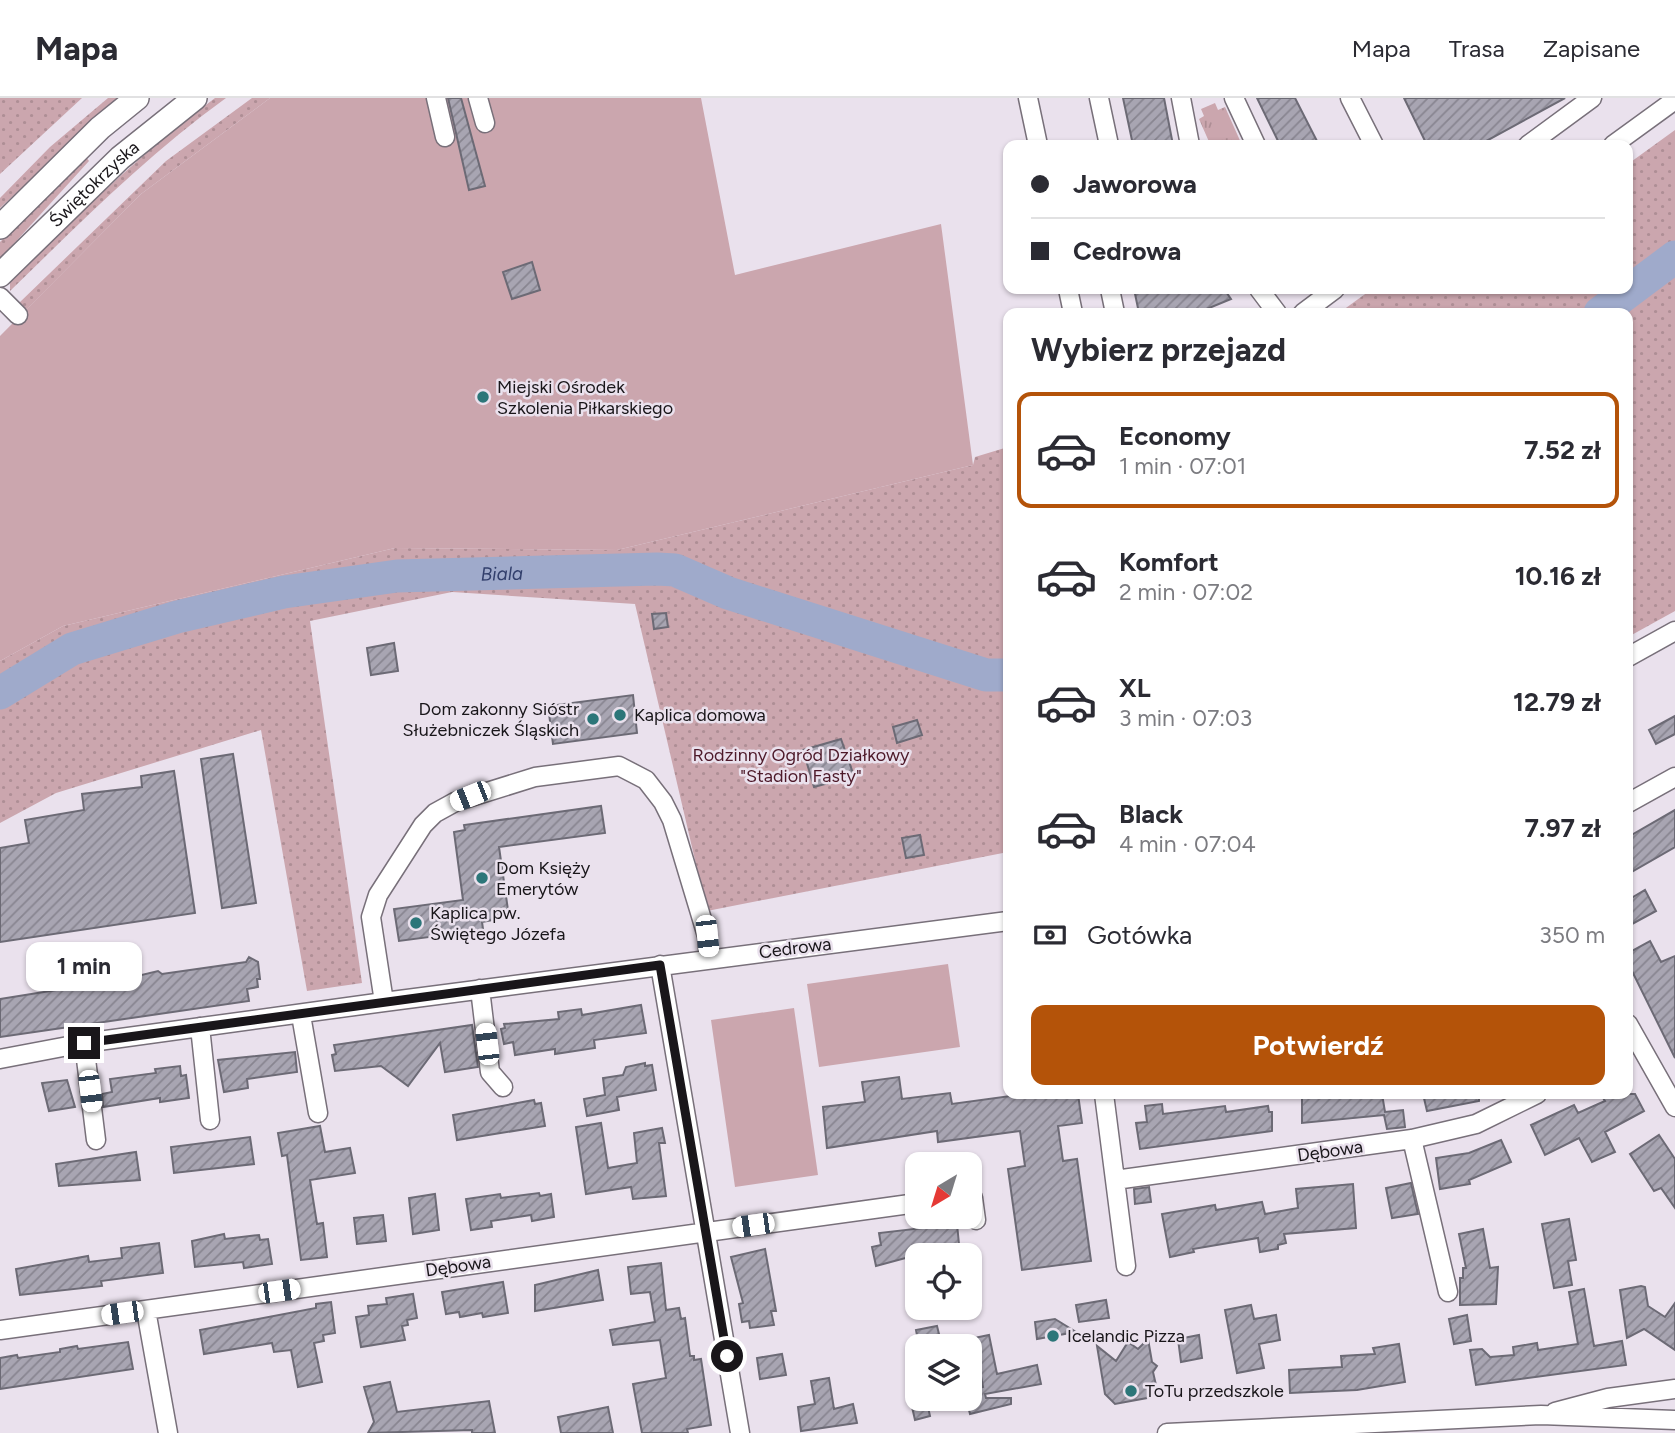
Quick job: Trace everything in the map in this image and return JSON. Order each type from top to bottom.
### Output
[{"type":"main road","name":"Świętokrzyska","points":[[0,227],[74,153],[137,98]]},
{"type":"main road","name":"Świętokrzyska","points":[[0,275],[120,158],[195,98]]},
{"type":"street","points":[[436,98],[445,137]]},
{"type":"street","points":[[478,98],[485,123]]},
{"type":"street","points":[[1028,98],[1037,140]]},
{"type":"street","points":[[1099,98],[1108,140]]},
{"type":"street","points":[[1181,98],[1189,140]]},
{"type":"street","points":[[1234,98],[1254,140]]},
{"type":"street","points":[[1350,98],[1368,140]]},
{"type":"street","points":[[1535,140],[1592,98]]},
{"type":"street","points":[[1620,140],[1675,100]]},
{"type":"street","points":[[1310,308],[1328,294]]},
{"type":"street","points":[[0,297],[18,315]]},
{"type":"street","points":[[1633,654],[1675,631]]},
{"type":"street","points":[[384,1002],[371,917],[378,895],[423,825],[435,813],[485,791],[535,777],[607,767],[620,766],[634,771],[663,802],[707,936],[709,958]]},
{"type":"street","points":[[1633,800],[1675,777]]},
{"type":"street","name":"Cedrowa","points":[[0,1059],[84,1043],[200,1027],[709,958],[1003,922]]},
{"type":"street","points":[[660,965],[740,1433]]},
{"type":"street","points":[[480,989],[490,1072],[503,1087]]},
{"type":"street","points":[[301,1015],[318,1114]]},
{"type":"street","points":[[200,1027],[209,1120]]},
{"type":"street","points":[[84,1043],[96,1140]]},
{"type":"street","points":[[1633,1046],[1675,1107]]},
{"type":"street","points":[[1105,1099],[1126,1266]]},
{"type":"street","name":"Dębowa","points":[[1115,1181],[1412,1139],[1476,1124],[1527,1099]]},
{"type":"street","points":[[1412,1139],[1448,1292]]},
{"type":"street","name":"Dębowa","points":[[0,1330],[706,1230],[905,1205]]},
{"type":"street","points":[[146,1310],[168,1433]]},
{"type":"street","points":[[1541,1415],[1608,1398],[1669,1393]]},
{"type":"street","points":[[1167,1433],[1541,1415],[1675,1420]]},
{"type":"street","points":[[1641,1420],[1658,1433]]},
{"type":"green space","points":[[0,98],[82,98],[0,174]]},
{"type":"green space","points":[[108,98],[120,98],[0,208],[0,198],[50,147]]},
{"type":"green space","points":[[215,98],[226,98],[141,166],[10,291],[10,281],[84,209],[135,163]]},
{"type":"green space","points":[[252,98],[270,98],[141,194],[26,310],[19,303],[166,161]]},
{"type":"green space","name":"Miejski Ośrodek Szkolenia Piłkarskiego","points":[[270,98],[701,98],[735,275],[941,224],[973,465],[617,550],[395,548],[63,626],[0,661],[0,336],[141,194]]},
{"type":"green space","points":[[1215,103],[1218,110],[1225,107],[1240,140],[1208,140],[1199,119],[1204,116],[1201,109]]},
{"type":"green space","points":[[1675,130],[1675,611],[1633,634],[1633,308],[1346,308],[1365,294],[1633,294],[1633,160]]},
{"type":"green space","points":[[86,157],[89,161],[0,259],[0,242]]},
{"type":"green space","name":"Rodzinny Ogród Działkowy \"Stadion Fasty\"","points":[[1003,449],[1003,853],[707,911],[635,604],[452,592],[310,621],[362,983],[307,991],[261,730],[56,793],[0,823],[0,661],[63,626],[395,548],[617,550],[973,465],[975,457]]},
{"type":"green space","points":[[948,964],[960,1047],[819,1067],[807,984]]},
{"type":"green space","points":[[794,1008],[818,1175],[735,1187],[711,1020]]},
{"type":"building","points":[[448,98],[461,98],[485,186],[469,190]]},
{"type":"building","points":[[1123,98],[1164,98],[1172,140],[1132,140]]},
{"type":"building","points":[[1257,98],[1295,98],[1316,140],[1278,140]]},
{"type":"building","points":[[1404,98],[1565,98],[1488,140],[1425,140]]},
{"type":"building","points":[[532,262],[540,290],[512,299],[503,272]]},
{"type":"building","points":[[1135,294],[1228,294],[1231,299],[1209,308],[1138,308]]},
{"type":"building","points":[[666,613],[668,627],[654,629],[652,614]]},
{"type":"building","points":[[394,643],[398,671],[371,675],[367,648]]},
{"type":"building","name":"Dom zakonny Sióstr Służebniczek Śląskich","points":[[633,695],[637,733],[553,744],[548,706]]},
{"type":"building","points":[[1675,716],[1675,734],[1656,744],[1649,730]]},
{"type":"building","points":[[917,720],[922,735],[897,743],[893,727]]},
{"type":"building","points":[[841,739],[854,776],[814,787],[803,750]]},
{"type":"building","points":[[233,754],[256,903],[222,908],[201,759]]},
{"type":"building","points":[[174,771],[195,913],[0,942],[0,848],[29,843],[25,820],[84,810],[82,794],[142,787],[141,776]]},
{"type":"building","name":"Dom Księży Emerytów","points":[[601,806],[605,833],[499,847],[509,917],[482,922],[484,936],[468,938],[467,932],[399,941],[394,909],[463,900],[454,832],[465,830],[464,825]]},
{"type":"building","points":[[1675,810],[1675,847],[1633,871],[1633,834]]},
{"type":"building","points":[[920,835],[924,855],[906,858],[902,838]]},
{"type":"building","points":[[1645,890],[1656,911],[1633,923],[1633,897]]},
{"type":"building","points":[[1650,941],[1661,962],[1675,956],[1675,1058],[1633,973],[1633,950]]},
{"type":"building","points":[[249,957],[258,962],[260,979],[257,979],[258,987],[247,989],[249,1001],[0,1037],[0,999],[100,983],[103,979],[117,977],[121,980],[158,971],[162,974],[246,962]]},
{"type":"building","points":[[641,1005],[646,1033],[594,1040],[595,1048],[555,1054],[555,1049],[515,1055],[513,1042],[504,1044],[501,1029],[505,1028],[504,1024],[559,1019],[558,1012],[581,1009],[582,1015]]},
{"type":"building","points":[[472,1025],[478,1067],[445,1072],[440,1043],[408,1086],[381,1066],[335,1071],[332,1055],[336,1054],[334,1045]]},
{"type":"building","points":[[295,1052],[297,1072],[247,1079],[248,1088],[224,1092],[218,1060]]},
{"type":"building","points":[[645,1063],[645,1066],[652,1065],[656,1090],[617,1097],[619,1110],[587,1116],[584,1099],[605,1095],[603,1078],[623,1075],[626,1067]]},
{"type":"building","points":[[180,1066],[181,1076],[186,1075],[189,1098],[160,1102],[160,1098],[103,1107],[102,1094],[112,1092],[110,1079],[156,1073],[155,1069]]},
{"type":"building","points":[[899,1077],[902,1099],[950,1093],[952,1104],[1003,1097],[1079,1099],[1082,1123],[1058,1126],[1063,1161],[1077,1159],[1091,1261],[1022,1270],[1008,1169],[1025,1166],[1020,1131],[938,1142],[937,1131],[827,1148],[823,1107],[865,1102],[862,1082]]},
{"type":"building","points":[[67,1080],[75,1107],[49,1111],[42,1083]]},
{"type":"building","points":[[1635,1094],[1644,1111],[1605,1132],[1615,1152],[1592,1162],[1579,1138],[1545,1155],[1531,1125],[1574,1105],[1578,1113],[1605,1101],[1604,1099],[1633,1099]]},
{"type":"building","points":[[1302,1099],[1383,1099],[1385,1112],[1403,1110],[1405,1127],[1387,1129],[1384,1115],[1302,1123]]},
{"type":"building","points":[[1424,1099],[1479,1099],[1479,1101],[1427,1111]]},
{"type":"building","points":[[534,1100],[535,1104],[541,1103],[545,1126],[457,1140],[453,1115]]},
{"type":"building","points":[[1162,1104],[1163,1114],[1225,1106],[1226,1112],[1268,1106],[1269,1112],[1272,1112],[1272,1131],[1140,1149],[1136,1123],[1147,1122],[1145,1106]]},
{"type":"building","points":[[601,1123],[608,1168],[637,1163],[634,1133],[662,1128],[665,1143],[659,1143],[666,1196],[633,1199],[631,1187],[586,1194],[576,1127]]},
{"type":"building","points":[[320,1126],[325,1152],[350,1148],[355,1173],[310,1180],[317,1224],[323,1223],[327,1257],[301,1260],[287,1155],[282,1156],[278,1133]]},
{"type":"building","points":[[1659,1135],[1675,1159],[1675,1208],[1661,1188],[1654,1191],[1630,1154]]},
{"type":"building","points":[[250,1137],[254,1164],[174,1173],[171,1147]]},
{"type":"building","points":[[1501,1140],[1511,1162],[1469,1180],[1470,1184],[1440,1189],[1436,1158],[1469,1153]]},
{"type":"building","points":[[136,1152],[140,1180],[59,1186],[56,1164]]},
{"type":"building","points":[[1411,1183],[1418,1214],[1392,1218],[1386,1188]]},
{"type":"building","points":[[1353,1184],[1356,1228],[1284,1234],[1286,1243],[1278,1245],[1278,1249],[1260,1252],[1258,1238],[1193,1249],[1194,1252],[1170,1257],[1162,1214],[1215,1205],[1216,1210],[1262,1202],[1265,1214],[1298,1208],[1296,1189]]},
{"type":"building","points":[[1149,1187],[1151,1202],[1135,1204],[1134,1189]]},
{"type":"building","points":[[539,1193],[540,1196],[551,1194],[554,1217],[532,1221],[531,1215],[491,1221],[492,1227],[471,1230],[466,1199],[500,1194],[501,1198]]},
{"type":"building","points":[[435,1194],[439,1230],[413,1234],[409,1198]]},
{"type":"building","points":[[383,1215],[386,1241],[357,1244],[354,1218]]},
{"type":"building","points":[[1569,1219],[1576,1260],[1568,1261],[1572,1285],[1554,1288],[1542,1224]]},
{"type":"building","points":[[914,1229],[958,1229],[959,1243],[905,1243],[905,1258],[876,1266],[872,1247],[881,1245],[879,1233]]},
{"type":"building","points":[[1483,1229],[1490,1268],[1498,1267],[1496,1304],[1460,1305],[1460,1278],[1463,1278],[1463,1268],[1466,1268],[1459,1234]]},
{"type":"building","points":[[224,1234],[225,1239],[259,1235],[260,1240],[268,1239],[272,1264],[244,1268],[243,1262],[195,1267],[192,1241]]},
{"type":"building","points":[[159,1243],[163,1273],[101,1281],[102,1286],[20,1295],[16,1269],[88,1256],[89,1262],[122,1258],[121,1248]]},
{"type":"building","points":[[765,1249],[776,1311],[771,1311],[774,1325],[750,1328],[749,1321],[742,1322],[739,1304],[743,1303],[731,1257]]},
{"type":"building","points":[[661,1263],[666,1310],[679,1308],[681,1319],[685,1318],[690,1356],[694,1356],[694,1360],[701,1359],[711,1425],[687,1429],[688,1433],[642,1433],[633,1384],[666,1378],[660,1340],[613,1345],[610,1330],[655,1322],[650,1292],[631,1294],[628,1267]]},
{"type":"building","points":[[598,1270],[603,1300],[535,1311],[535,1285]]},
{"type":"building","points":[[503,1282],[508,1313],[483,1317],[482,1313],[460,1317],[459,1312],[446,1314],[442,1292]]},
{"type":"building","points":[[1645,1287],[1648,1306],[1665,1317],[1675,1303],[1675,1350],[1644,1329],[1627,1338],[1620,1290]]},
{"type":"building","points":[[1584,1289],[1594,1346],[1622,1341],[1626,1365],[1476,1385],[1470,1350],[1482,1349],[1490,1357],[1514,1355],[1513,1347],[1537,1343],[1538,1350],[1578,1344],[1569,1292]]},
{"type":"building","points":[[413,1294],[417,1318],[407,1320],[408,1325],[402,1326],[405,1340],[361,1347],[356,1317],[369,1315],[368,1306],[387,1304],[386,1298]]},
{"type":"building","points":[[1106,1300],[1109,1318],[1079,1322],[1076,1305]]},
{"type":"building","points":[[331,1302],[335,1333],[323,1335],[324,1341],[314,1343],[322,1382],[298,1387],[291,1350],[274,1352],[272,1343],[204,1354],[200,1330],[316,1308],[316,1304]]},
{"type":"building","points":[[1251,1305],[1254,1319],[1276,1315],[1280,1340],[1259,1344],[1264,1368],[1237,1373],[1225,1310]]},
{"type":"building","points":[[1467,1315],[1471,1341],[1454,1344],[1449,1319]]},
{"type":"building","points":[[1055,1319],[1076,1332],[1037,1339],[1035,1322]]},
{"type":"building","points":[[937,1326],[939,1334],[917,1334],[916,1330]]},
{"type":"building","points":[[989,1335],[997,1374],[1037,1365],[1041,1384],[985,1394],[986,1398],[1011,1398],[1011,1404],[970,1414],[969,1411],[982,1411],[982,1336]]},
{"type":"building","points":[[1199,1335],[1202,1358],[1181,1362],[1178,1339]]},
{"type":"building","points":[[1148,1339],[1152,1362],[1157,1366],[1153,1372],[1156,1385],[1147,1398],[1115,1404],[1105,1394],[1097,1346],[1116,1361],[1128,1342],[1138,1349]]},
{"type":"building","points":[[128,1342],[133,1369],[0,1389],[0,1358],[60,1352],[60,1349],[77,1346],[78,1349]]},
{"type":"building","points":[[1399,1344],[1405,1382],[1357,1390],[1290,1393],[1289,1370],[1342,1367],[1341,1356],[1375,1354],[1373,1348]]},
{"type":"building","points":[[782,1354],[786,1375],[760,1379],[757,1358]]},
{"type":"building","points":[[829,1378],[834,1409],[853,1404],[857,1423],[801,1431],[798,1407],[815,1404],[811,1381]]},
{"type":"building","points":[[390,1382],[397,1412],[489,1401],[495,1433],[472,1433],[472,1430],[368,1433],[374,1422],[364,1387]]},
{"type":"building","points":[[608,1407],[613,1433],[561,1433],[558,1417]]},
{"type":"building","points":[[913,1411],[929,1411],[930,1416],[915,1420]]},
{"type":"waterway","name":"Biala","points":[[1633,288],[1675,257]]},
{"type":"waterway","name":"Biala","points":[[1607,308],[1625,294]]},
{"type":"waterway","name":"Biala","points":[[0,693],[72,649],[177,617],[284,592],[397,576],[657,569],[675,570],[728,593],[986,675],[1003,675]]},
{"type":"place","name":"Miejski Ośrodek Szkolenia Piłkarskiego","points":[[483,397]]},
{"type":"place","name":"Kaplica domowa","points":[[620,715]]},
{"type":"place","name":"Dom zakonny Sióstr Służebniczek Śląskich","points":[[593,719]]},
{"type":"place","name":"Dom Księży Emerytów","points":[[482,878]]},
{"type":"place","name":"Kaplica pw. Świętego Józefa","points":[[416,923]]},
{"type":"place","name":"Icelandic Pizza","points":[[1053,1336]]},
{"type":"place","name":"ToTu przedszkole","points":[[1131,1391]]},
{"type":"route","points":[[84,1043],[660,965],[727,1356]]}]
